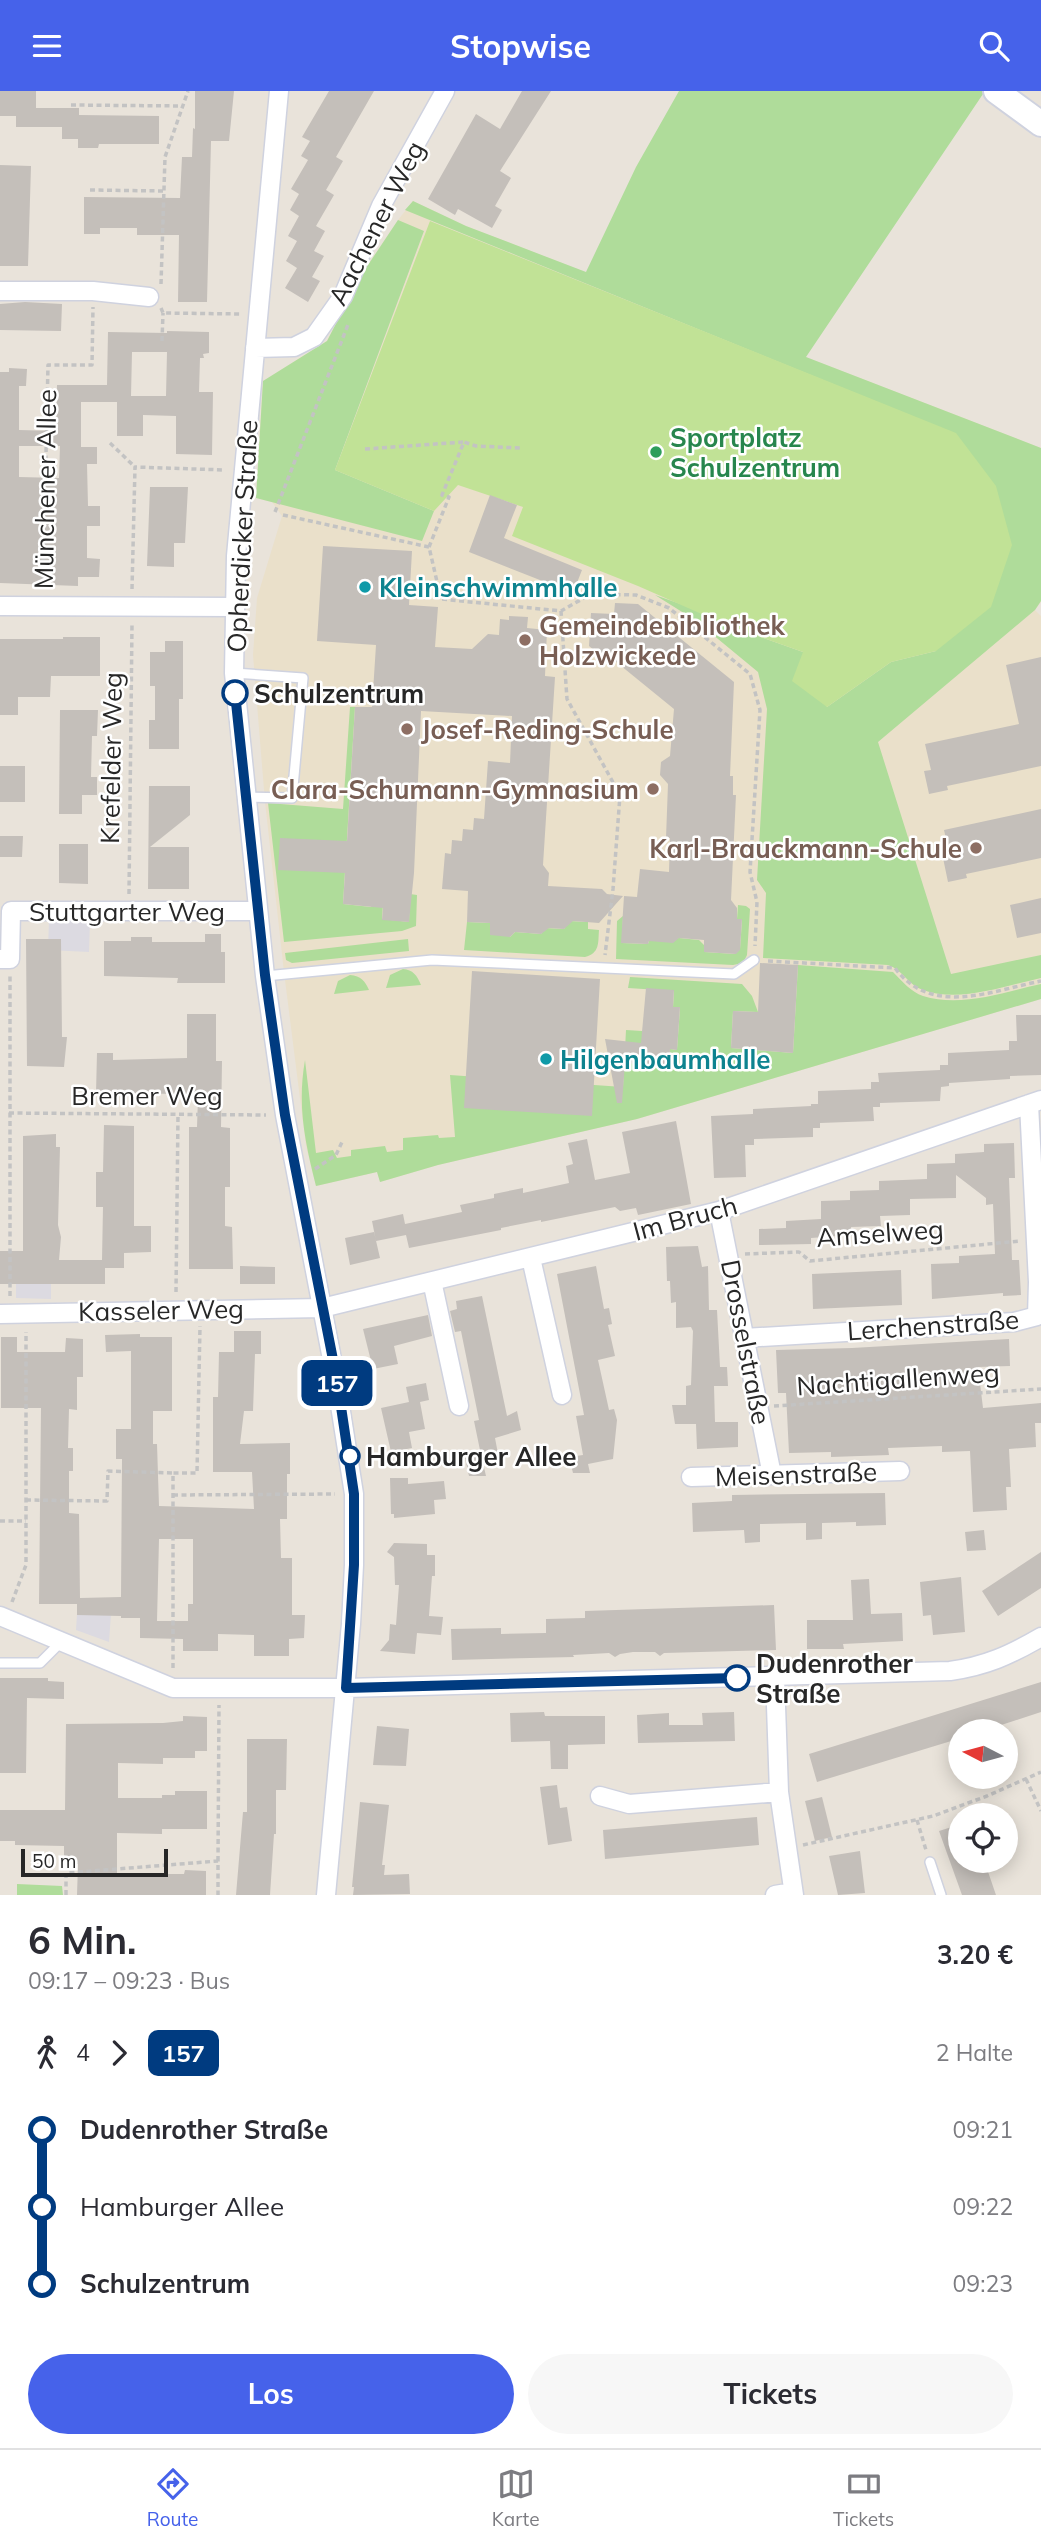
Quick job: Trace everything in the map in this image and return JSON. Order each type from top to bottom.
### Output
[{"type":"street","name":"Opherdicker Straße","points":[[279,91],[244,470],[234,607],[234,673],[265,975],[285,1115],[350,1455],[354,1494],[354,1565],[346,1688],[326,1895]]},
{"type":"street","name":"Aachener Weg","points":[[255,348],[294,347],[314,337],[343,296],[381,206],[445,91]]},
{"type":"street","points":[[996,91],[1041,124]]},
{"type":"street","points":[[0,291],[93,291],[155,295]]},
{"type":"street","name":"Münchener Allee","points":[[0,606],[234,607]]},
{"type":"street","name":"Stuttgarter Weg","points":[[5,959],[11,911],[258,911]]},
{"type":"street","name":"Im Bruch","points":[[322,1308],[719,1211],[1035,1102]]},
{"type":"street","name":"Lerchenstraße","points":[[744,1338],[1014,1322],[1037,1316],[1035,1102]]},
{"type":"street","name":"Drosselstraße","points":[[719,1211],[730,1255],[772,1475]]},
{"type":"street","points":[[531,1258],[562,1395]]},
{"type":"street","points":[[432,1281],[459,1406]]},
{"type":"street","name":"Kasseler Weg","points":[[12,1313],[322,1308]]},
{"type":"street","name":"Meisenstraße","points":[[691,1477],[901,1471]]},
{"type":"street","points":[[3,1618],[173,1688],[219,1689],[346,1688],[950,1671],[981,1666],[1015,1652],[1041,1637]]},
{"type":"street","points":[[775,1677],[779,1792],[787,1848],[787,1894]]},
{"type":"street","points":[[600,1796],[629,1804],[779,1792]]},
{"type":"lane","points":[[234,673],[303,678],[292,798],[246,797]]},
{"type":"lane","points":[[265,975],[432,960],[734,974],[754,960]]},
{"type":"lane","points":[[0,1663],[40,1663],[61,1642]]},
{"type":"lane","points":[[930,1861],[941,1895]]},
{"type":"path","points":[[162,341],[163,313],[155,295],[165,157],[188,91]]},
{"type":"path","points":[[71,105],[184,106]]},
{"type":"path","points":[[90,190],[164,191]]},
{"type":"path","name":"Münchener Allee","points":[[43,605],[48,365],[92,365],[93,291]]},
{"type":"path","points":[[163,313],[258,315]]},
{"type":"path","points":[[275,512],[351,317]]},
{"type":"path","points":[[441,599],[429,547],[449,497],[442,495],[464,442]]},
{"type":"path","points":[[365,449],[464,442],[476,446],[520,447]]},
{"type":"path","points":[[110,443],[135,467],[244,470]]},
{"type":"path","points":[[132,606],[135,467]]},
{"type":"path","points":[[283,515],[429,547]]},
{"type":"path","points":[[434,603],[441,599],[561,611],[591,594],[636,595],[669,608],[750,674],[760,710],[750,872],[757,902],[754,960],[895,968],[911,987],[938,996],[962,997],[1041,981]]},
{"type":"path","name":"Krefelder Weg","points":[[129,910],[132,606]]},
{"type":"path","points":[[561,611],[567,699],[620,795],[604,967]]},
{"type":"path","points":[[3,1618],[26,1565],[26,1500],[9,1248],[9,1063],[5,959]]},
{"type":"path","points":[[0,1063],[9,1063]]},
{"type":"path","name":"Bremer Weg","points":[[9,1113],[285,1115]]},
{"type":"path","points":[[176,1310],[178,1115]]},
{"type":"path","points":[[300,1189],[310,1173],[336,1155],[342,1142]]},
{"type":"path","name":"Amselweg","points":[[730,1255],[799,1252],[810,1261],[1036,1240]]},
{"type":"path","points":[[0,1248],[9,1248]]},
{"type":"path","points":[[26,1500],[107,1501],[108,1471],[197,1473],[200,1310]]},
{"type":"path","name":"Nachtigallenweg","points":[[758,1407],[1041,1389]]},
{"type":"path","points":[[173,1472],[173,1688]]},
{"type":"path","points":[[173,1495],[354,1494]]},
{"type":"path","points":[[0,1521],[26,1521]]},
{"type":"path","points":[[218,1895],[219,1689]]},
{"type":"path","points":[[787,1848],[917,1820],[987,1796],[1041,1772]]},
{"type":"path","points":[[1026,1779],[1041,1811]]},
{"type":"path","points":[[917,1820],[930,1861]]},
{"type":"path","points":[[66,1895],[66,1874],[218,1861]]},
{"type":"shaded area","points":[[413,201],[466,226],[1041,448],[1041,602],[1035,610],[1041,616],[1041,999],[637,1119],[438,1165],[380,1182],[377,1172],[316,1186],[306,1146],[284,972],[265,802],[253,655],[257,598],[282,516],[272,502],[256,498],[263,381],[327,341],[360,277]]},
{"type":"shaded area","points":[[49,920],[90,921],[89,952],[48,950]]},
{"type":"shaded area","points":[[16,1261],[51,1261],[51,1299],[16,1298]]},
{"type":"shaded area","points":[[78,1598],[112,1600],[109,1642],[76,1630]]},
{"type":"green space","points":[[679,91],[985,91],[806,357],[1041,448],[1041,601],[1035,610],[878,742],[951,974],[1041,955],[1041,978],[982,992],[937,994],[918,988],[898,970],[888,965],[763,958],[766,893],[757,880],[767,709],[758,672],[695,620],[655,595],[729,626],[803,652],[827,707],[891,662],[936,651],[956,434],[405,210],[413,201],[466,226],[586,272],[636,167]]},
{"type":"green space","points":[[398,220],[424,231],[335,470],[434,511],[422,541],[256,498],[263,381],[327,341],[360,277]]},
{"type":"green space","name":"Sportplatz Schulzentrum","points":[[430,221],[956,433],[996,486],[1012,545],[991,607],[936,651],[891,662],[827,707],[792,681],[803,652],[729,626],[512,536],[523,507],[458,485],[434,511],[335,470]]},
{"type":"green space","points":[[350,707],[355,707],[343,904],[371,907],[384,888],[382,919],[409,922],[410,894],[417,895],[416,926],[402,931],[284,942],[268,803],[343,809]]},
{"type":"green space","points":[[738,905],[750,909],[747,955],[743,963],[733,965],[616,959],[617,921],[623,916],[622,943],[648,944],[649,941],[679,938],[699,940],[704,945],[704,952],[735,954],[740,949],[742,920],[737,919]]},
{"type":"green space","points":[[569,921],[588,922],[588,929],[599,930],[597,947],[593,953],[585,957],[464,950],[467,922],[490,923],[510,937],[515,932],[541,934],[545,928],[564,929]]},
{"type":"green space","points":[[408,939],[409,951],[292,963],[286,960],[285,953]]},
{"type":"green space","points":[[798,965],[893,972],[915,992],[937,999],[967,1000],[1041,984],[1041,999],[637,1119],[438,1165],[380,1182],[377,1172],[316,1186],[303,1124],[305,1060],[316,1153],[333,1150],[337,1158],[351,1156],[351,1150],[385,1146],[387,1152],[403,1150],[403,1138],[438,1135],[439,1138],[455,1137],[450,1075],[623,1087],[626,1030],[642,1031],[668,1066],[670,1049],[677,1050],[680,1008],[673,1007],[674,991],[628,988],[630,977],[742,984],[752,996],[758,1012],[733,1011],[731,1048],[793,1053]]},
{"type":"green space","points":[[403,969],[414,974],[421,985],[386,988],[390,975]]},
{"type":"green space","points":[[350,975],[362,979],[369,990],[334,994],[338,981]]},
{"type":"green space","points":[[17,1884],[62,1886],[63,1895],[17,1895]]},
{"type":"building","points":[[0,91],[36,91],[36,108],[79,108],[79,115],[159,116],[159,144],[99,144],[98,148],[78,148],[78,139],[62,139],[62,127],[16,127],[16,116],[0,116]]},
{"type":"building","points":[[195,91],[234,91],[229,141],[211,141],[207,302],[178,302],[179,235],[137,235],[137,228],[100,228],[100,234],[84,234],[84,197],[180,198],[182,157],[192,157]]},
{"type":"building","points":[[329,91],[374,91],[336,157],[343,161],[326,190],[334,195],[316,226],[325,231],[314,251],[324,256],[312,277],[320,281],[308,302],[285,288],[297,268],[286,261],[297,241],[288,236],[299,216],[290,210],[299,194],[291,189],[308,160],[301,156],[310,141],[302,137]]},
{"type":"building","points":[[522,91],[551,91],[500,171],[511,178],[495,206],[502,210],[492,228],[458,209],[455,215],[428,199],[476,114],[500,129]]},
{"type":"building","points":[[0,165],[31,166],[28,266],[0,266]]},
{"type":"building","points":[[0,304],[62,304],[61,331],[0,330]]},
{"type":"building","points":[[108,332],[209,332],[209,353],[200,358],[199,392],[213,392],[212,455],[176,454],[176,416],[143,415],[143,436],[117,436],[117,402],[81,402],[81,447],[97,447],[97,464],[87,464],[88,506],[100,506],[100,526],[87,526],[87,558],[100,559],[99,577],[78,577],[78,586],[0,583],[0,372],[9,372],[9,368],[27,369],[26,386],[19,386],[19,430],[56,431],[57,385],[107,385]],"holes":[[[132,352],[167,352],[166,396],[131,396]],[[19,446],[60,446],[59,478],[19,477]]]},
{"type":"building","points":[[150,487],[188,487],[185,543],[174,543],[174,567],[147,566]]},
{"type":"building","points":[[490,495],[517,505],[504,538],[582,570],[573,593],[469,552]]},
{"type":"building","points":[[323,546],[412,551],[409,605],[438,607],[435,647],[472,649],[488,634],[499,635],[500,619],[509,620],[509,616],[528,617],[527,628],[547,630],[545,676],[555,677],[543,865],[549,873],[548,886],[602,889],[607,894],[623,896],[599,923],[573,921],[564,929],[549,928],[541,934],[515,932],[510,937],[490,935],[490,923],[467,922],[468,891],[442,889],[445,853],[451,854],[452,840],[462,841],[463,829],[473,830],[474,818],[484,819],[488,761],[510,763],[512,716],[421,711],[414,873],[409,922],[382,920],[383,908],[343,904],[345,873],[278,870],[280,838],[347,841],[355,707],[372,707],[376,645],[317,641]]},
{"type":"building","points":[[615,603],[638,604],[734,682],[730,776],[733,776],[733,795],[736,795],[731,900],[737,908],[737,919],[742,919],[740,950],[736,954],[704,952],[704,940],[679,938],[673,943],[621,943],[624,896],[637,897],[640,869],[669,872],[670,838],[666,838],[668,784],[660,775],[661,762],[670,756],[674,709],[615,661],[596,661],[595,651],[589,646],[591,613],[614,614]]},
{"type":"building","points":[[100,637],[100,676],[51,676],[50,697],[18,697],[18,715],[0,715],[0,639]]},
{"type":"building","points":[[165,641],[183,641],[183,699],[179,699],[179,749],[149,749],[149,720],[155,720],[155,686],[150,686],[150,652],[165,652]]},
{"type":"building","points":[[1041,657],[1041,766],[947,786],[948,790],[929,794],[924,771],[931,770],[925,744],[1019,724],[1006,665]]},
{"type":"building","points":[[60,710],[98,710],[97,736],[92,736],[91,777],[97,777],[97,795],[82,795],[82,814],[59,814]]},
{"type":"building","points":[[0,766],[25,766],[25,802],[0,802]]},
{"type":"building","points":[[149,786],[190,786],[190,815],[150,847],[189,847],[189,889],[148,889]]},
{"type":"building","points":[[1041,809],[1041,858],[966,874],[967,878],[948,882],[943,858],[950,857],[944,830]]},
{"type":"building","points":[[0,836],[23,836],[22,857],[0,857]]},
{"type":"building","points":[[59,844],[88,844],[88,884],[59,883]]},
{"type":"building","points":[[1041,898],[1041,933],[1017,938],[1010,905]]},
{"type":"building","points":[[205,934],[221,934],[221,952],[225,952],[225,983],[177,983],[178,978],[104,976],[104,941],[131,941],[131,937],[152,937],[152,942],[205,942]]},
{"type":"building","points":[[26,939],[61,939],[62,1037],[67,1037],[64,1067],[27,1066]]},
{"type":"building","points":[[760,963],[798,965],[793,1053],[731,1048],[733,1011],[758,1012]]},
{"type":"building","name":"Hilgenbaumhalle","points":[[472,971],[600,979],[592,1116],[464,1108]]},
{"type":"building","points":[[646,988],[674,990],[673,1007],[680,1007],[677,1050],[670,1049],[669,1067],[625,1063],[622,1103],[617,1103],[605,1039],[641,1043]]},
{"type":"building","points":[[187,1014],[216,1014],[216,1061],[222,1061],[221,1127],[230,1128],[230,1187],[225,1187],[225,1226],[232,1227],[233,1269],[189,1269],[189,1127],[197,1127],[198,1098],[186,1098],[187,1094],[96,1093],[97,1053],[113,1053],[113,1060],[187,1058]]},
{"type":"building","points":[[1016,1015],[1041,1015],[1041,1075],[949,1083],[949,1086],[941,1087],[940,1101],[880,1103],[880,1107],[873,1107],[874,1121],[820,1123],[820,1128],[813,1128],[813,1137],[754,1139],[754,1145],[745,1145],[746,1177],[714,1178],[711,1116],[753,1114],[753,1109],[811,1106],[818,1104],[818,1091],[871,1089],[871,1082],[879,1082],[878,1073],[940,1070],[940,1065],[948,1065],[948,1053],[1009,1050],[1009,1041],[1017,1041]]},
{"type":"building","points":[[676,1121],[691,1204],[638,1215],[636,1208],[620,1211],[615,1207],[409,1248],[406,1235],[376,1241],[372,1221],[403,1214],[405,1224],[462,1212],[460,1205],[494,1198],[494,1194],[523,1188],[523,1193],[569,1183],[566,1166],[573,1164],[568,1143],[587,1139],[595,1180],[630,1173],[622,1132]]},
{"type":"building","points":[[104,1125],[134,1126],[134,1226],[151,1226],[151,1252],[124,1253],[124,1268],[105,1268],[105,1284],[0,1284],[0,1251],[23,1251],[23,1136],[56,1134],[56,1147],[60,1147],[59,1260],[102,1260],[103,1207],[96,1207],[96,1172],[103,1172]]},
{"type":"building","points":[[1014,1143],[1015,1178],[1009,1178],[1012,1260],[1019,1260],[1021,1295],[1003,1296],[1003,1293],[932,1299],[931,1264],[959,1263],[959,1256],[995,1254],[993,1204],[986,1205],[986,1198],[956,1175],[956,1198],[910,1199],[910,1215],[880,1216],[881,1226],[851,1227],[852,1236],[838,1234],[811,1238],[811,1244],[759,1245],[759,1229],[786,1228],[786,1221],[821,1219],[821,1201],[850,1200],[850,1191],[879,1190],[879,1181],[927,1179],[927,1164],[955,1163],[955,1154],[984,1152],[984,1144]]},
{"type":"building","points":[[374,1232],[380,1258],[350,1265],[345,1238]]},
{"type":"building","points":[[698,1246],[702,1267],[708,1266],[709,1310],[717,1310],[720,1367],[727,1367],[728,1386],[714,1386],[715,1422],[738,1422],[738,1447],[697,1449],[696,1424],[675,1424],[672,1405],[686,1405],[686,1386],[691,1385],[693,1331],[691,1327],[676,1328],[676,1302],[671,1303],[666,1247]]},
{"type":"building","points":[[240,1266],[275,1267],[275,1284],[240,1284]]},
{"type":"building","points":[[596,1266],[604,1309],[609,1308],[612,1324],[608,1325],[615,1356],[598,1360],[609,1410],[614,1409],[617,1420],[613,1459],[588,1464],[590,1473],[573,1473],[569,1457],[583,1455],[576,1416],[584,1415],[557,1274]]},
{"type":"building","points":[[901,1270],[902,1305],[813,1309],[812,1274]]},
{"type":"building","points":[[482,1296],[507,1416],[517,1411],[521,1430],[495,1438],[499,1459],[483,1463],[486,1476],[469,1476],[465,1458],[481,1455],[474,1421],[479,1420],[461,1331],[455,1332],[450,1311],[457,1309],[456,1301]]},
{"type":"building","points":[[428,1315],[432,1336],[394,1346],[398,1364],[373,1369],[363,1329]]},
{"type":"building","points":[[234,1331],[261,1331],[261,1354],[255,1354],[253,1411],[244,1411],[240,1444],[290,1443],[287,1519],[280,1519],[281,1558],[292,1558],[292,1615],[305,1615],[304,1638],[289,1639],[289,1656],[254,1656],[254,1635],[218,1634],[218,1651],[183,1651],[183,1639],[140,1638],[140,1618],[77,1615],[77,1604],[39,1604],[41,1408],[1,1408],[1,1337],[17,1337],[17,1352],[65,1352],[66,1338],[83,1339],[83,1377],[77,1377],[77,1410],[69,1409],[68,1448],[73,1448],[73,1471],[69,1471],[69,1513],[79,1514],[80,1598],[121,1597],[122,1459],[116,1459],[116,1429],[131,1429],[131,1351],[106,1352],[105,1335],[172,1337],[172,1411],[153,1411],[159,1506],[254,1509],[252,1472],[213,1472],[213,1397],[218,1397],[219,1352],[234,1352]],"holes":[[[159,1539],[193,1539],[193,1604],[188,1604],[188,1621],[157,1621]]]},
{"type":"building","points":[[1009,1339],[1010,1366],[978,1367],[983,1408],[1041,1403],[1041,1423],[1035,1423],[1036,1447],[1009,1449],[1011,1487],[1006,1487],[1007,1510],[973,1512],[970,1451],[942,1452],[942,1446],[888,1448],[889,1455],[831,1457],[831,1452],[789,1453],[786,1393],[778,1393],[776,1350]]},
{"type":"building","points":[[426,1383],[429,1400],[420,1402],[425,1429],[409,1432],[412,1448],[391,1452],[381,1408],[409,1402],[406,1387]]},
{"type":"building","points":[[390,1478],[408,1478],[408,1484],[444,1481],[446,1499],[434,1500],[435,1514],[394,1518],[394,1514],[391,1514]]},
{"type":"building","points":[[885,1493],[886,1525],[822,1523],[822,1539],[806,1540],[806,1523],[760,1524],[760,1542],[745,1543],[744,1530],[693,1532],[692,1503],[732,1501],[732,1495]]},
{"type":"building","points":[[984,1530],[986,1550],[967,1551],[965,1532]]},
{"type":"building","points":[[394,1543],[427,1544],[427,1555],[435,1555],[429,1616],[443,1617],[441,1635],[417,1633],[415,1654],[380,1651],[389,1640],[390,1624],[396,1625],[399,1585],[395,1585],[394,1557],[387,1552]]},
{"type":"building","points":[[1041,1552],[1041,1588],[998,1616],[982,1591]]},
{"type":"building","points":[[961,1577],[965,1632],[933,1635],[931,1615],[923,1616],[920,1582]]},
{"type":"building","points":[[869,1579],[871,1614],[902,1613],[903,1641],[843,1644],[844,1649],[807,1649],[807,1620],[853,1620],[851,1580]]},
{"type":"building","points":[[774,1605],[776,1650],[664,1653],[660,1656],[655,1652],[633,1652],[615,1657],[609,1653],[573,1655],[574,1657],[452,1660],[451,1629],[501,1628],[501,1634],[546,1633],[546,1619],[585,1618],[585,1611]]},
{"type":"building","points":[[0,1678],[48,1678],[48,1681],[64,1682],[64,1699],[27,1698],[26,1773],[0,1773]]},
{"type":"building","points":[[1041,1682],[1041,1712],[1018,1720],[948,1719],[948,1742],[817,1782],[809,1754]]},
{"type":"building","points":[[544,1712],[545,1716],[605,1716],[605,1744],[568,1745],[568,1769],[551,1769],[550,1741],[511,1742],[510,1713]]},
{"type":"building","points":[[734,1712],[735,1741],[638,1743],[637,1715],[669,1713],[669,1725],[703,1725],[702,1713]]},
{"type":"building","points":[[183,1716],[207,1717],[207,1751],[195,1751],[195,1758],[163,1758],[163,1764],[118,1763],[118,1798],[162,1798],[162,1795],[175,1795],[175,1791],[207,1791],[207,1829],[162,1829],[162,1834],[117,1833],[117,1876],[163,1876],[184,1874],[185,1870],[206,1871],[206,1895],[77,1895],[78,1864],[64,1864],[64,1846],[15,1845],[15,1841],[0,1841],[0,1810],[65,1810],[66,1724],[163,1723],[183,1721]]},
{"type":"building","points":[[377,1726],[409,1729],[406,1766],[373,1765]]},
{"type":"building","points":[[247,1739],[287,1739],[286,1790],[276,1790],[276,1834],[270,1895],[236,1895],[243,1812],[247,1812]]},
{"type":"building","points":[[557,1785],[560,1808],[567,1807],[572,1841],[548,1845],[540,1787]]},
{"type":"building","points":[[822,1797],[832,1837],[815,1841],[805,1801]]},
{"type":"building","points":[[360,1802],[389,1805],[382,1865],[385,1865],[384,1875],[409,1874],[410,1894],[353,1895]]},
{"type":"building","points":[[757,1817],[759,1845],[605,1859],[603,1830]]},
{"type":"building","points":[[948,1828],[948,1856],[939,1831]]},
{"type":"building","points":[[860,1851],[865,1893],[838,1895],[829,1856]]},
{"type":"building","points":[[954,1873],[988,1873],[996,1895],[962,1895]]},
{"type":"bus line","name":"157","points":[[235,693],[265,975],[285,1115],[350,1455],[355,1529],[346,1688],[737,1678]]},
{"type":"place","name":"Sportplatz Schulzentrum","points":[[656,452]]},
{"type":"place","name":"Kleinschwimmhalle","points":[[365,587]]},
{"type":"place","name":"Gemeindebibliothek Holzwickede","points":[[525,640]]},
{"type":"place","name":"Schulzentrum","points":[[235,693]]},
{"type":"place","name":"Josef-Reding-Schule","points":[[407,729]]},
{"type":"place","name":"Clara-Schumann-Gymnasium","points":[[653,789]]},
{"type":"place","name":"Karl-Brauckmann-Schule","points":[[976,848]]},
{"type":"place","name":"Hilgenbaumhalle","points":[[546,1059]]},
{"type":"place","name":"Hamburger Allee","points":[[350,1456]]},
{"type":"place","name":"Dudenrother Straße","points":[[737,1678]]}]
